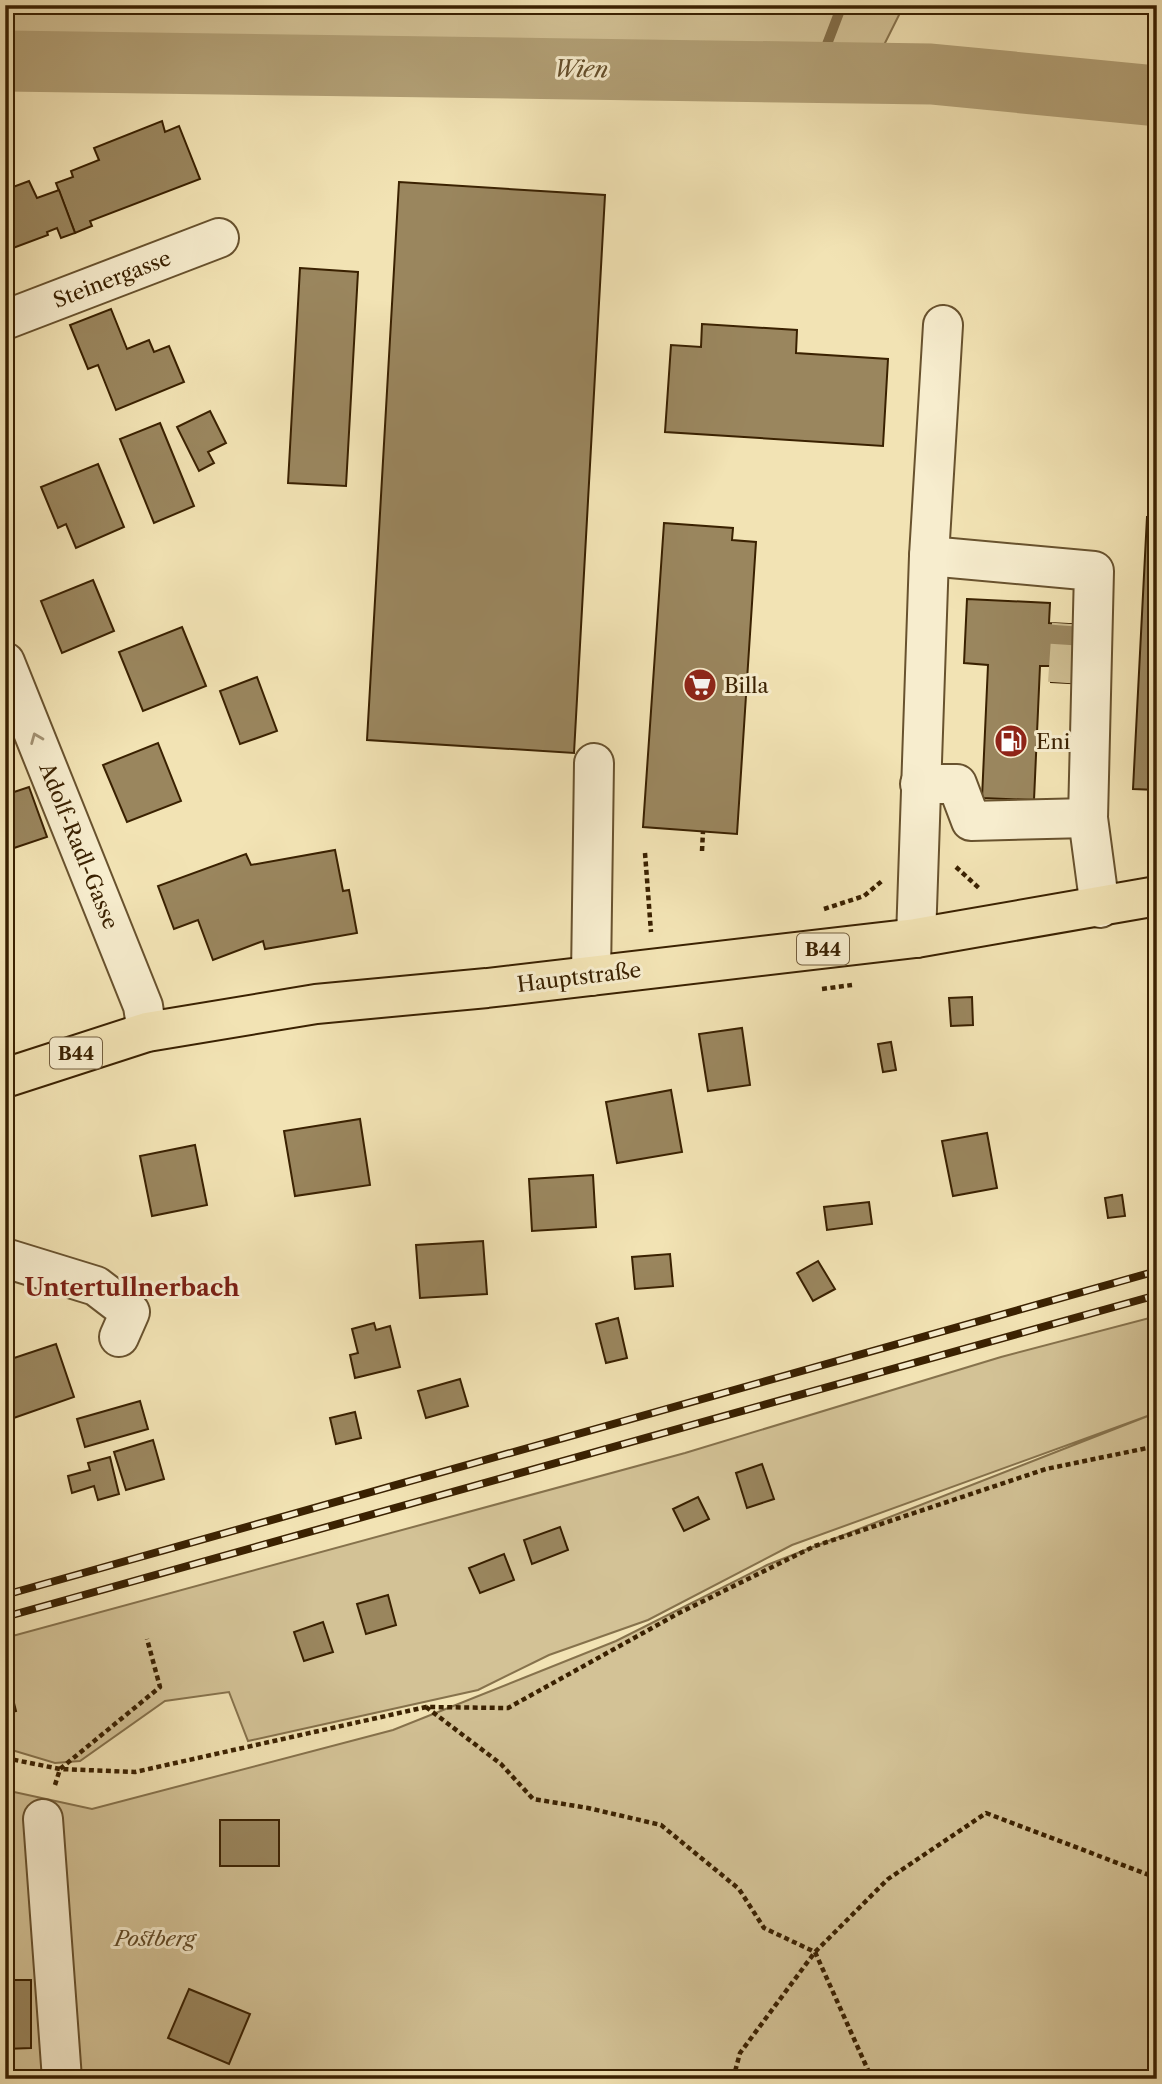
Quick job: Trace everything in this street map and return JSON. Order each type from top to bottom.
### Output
[{"type":"main road","name":"Hauptstraße","points":[[5,1078],[147,1032],[316,1004],[592,976],[916,938],[1157,896]]},
{"type":"street","name":"Steinergasse","points":[[5,320],[219,238]]},
{"type":"street","points":[[916,938],[929,556],[943,325]]},
{"type":"street","points":[[929,556],[1094,571],[1088,818],[1100,908]]},
{"type":"street","points":[[1070,624],[1072,568]]},
{"type":"street","name":"Adolf-Radl-Gasse","points":[[7,673],[143,1006],[147,1032]]},
{"type":"street","points":[[1067,683],[1090,726]]},
{"type":"street","points":[[592,976],[594,763]]},
{"type":"street","points":[[920,784],[957,784],[971,821],[1088,818]]},
{"type":"street","points":[[5,1258],[96,1286],[130,1312],[119,1337]]},
{"type":"street","points":[[43,1819],[62,2079]]},
{"type":"path","points":[[702,851],[704,831]]},
{"type":"path","points":[[645,853],[652,940]]},
{"type":"path","points":[[5,1758],[60,1769],[135,1772],[426,1707],[508,1708],[679,1613],[815,1546],[1046,1469],[1157,1446]]},
{"type":"path","points":[[43,1819],[60,1769],[160,1687],[147,1639]]},
{"type":"path","points":[[426,1707],[501,1764],[533,1800],[588,1808],[661,1825],[739,1889],[764,1928],[815,1952],[872,2079]]},
{"type":"path","points":[[733,2079],[740,2053],[815,1952],[888,1879],[986,1813],[1157,1878]]},
{"type":"green space","points":[[5,5],[904,5],[883,47],[5,33]]},
{"type":"green space","name":"Postberg","points":[[1157,1316],[1157,2079],[5,2079],[5,1790],[92,1809],[393,1730],[616,1641],[767,1565],[1153,1414],[792,1545],[648,1620],[549,1655],[478,1690],[248,1741],[229,1692],[165,1701],[80,1761],[55,1763],[5,1748],[5,1638],[685,1453],[1001,1357]]},
{"type":"building","points":[[162,121],[165,132],[179,126],[200,179],[90,221],[92,226],[75,233],[56,183],[73,177],[71,171],[99,160],[94,148]]},
{"type":"building","points":[[29,181],[37,198],[59,190],[75,233],[61,238],[57,228],[47,232],[48,235],[5,251],[5,190]]},
{"type":"building","points":[[399,182],[605,195],[574,753],[367,740]]},
{"type":"building","points":[[300,268],[358,272],[346,486],[288,483]]},
{"type":"building","points":[[111,309],[127,349],[149,340],[154,352],[169,346],[184,382],[116,410],[98,365],[88,369],[70,325]]},
{"type":"building","points":[[702,324],[797,330],[796,353],[888,359],[883,446],[665,432],[671,345],[701,347]]},
{"type":"building","points":[[210,411],[226,443],[208,452],[214,463],[199,471],[177,427]]},
{"type":"building","points":[[160,423],[194,506],[154,523],[120,439]]},
{"type":"building","points":[[98,464],[124,527],[76,548],[66,524],[58,528],[41,487]]},
{"type":"building","points":[[1147,517],[1157,517],[1157,790],[1133,789]]},
{"type":"building","name":"Billa","points":[[664,523],[733,528],[732,540],[756,542],[737,834],[643,827]]},
{"type":"building","points":[[93,580],[114,631],[62,653],[41,601]]},
{"type":"building","name":"Eni","points":[[967,599],[1050,603],[1049,623],[1088,625],[1086,684],[1051,682],[1051,666],[1040,666],[1034,800],[982,798],[988,665],[964,663]]},
{"type":"building","points":[[182,627],[206,686],[143,711],[119,652]]},
{"type":"building","points":[[257,677],[277,731],[240,744],[220,691]]},
{"type":"building","points":[[158,743],[181,801],[127,822],[103,765]]},
{"type":"building","points":[[29,787],[47,837],[5,851],[5,795]]},
{"type":"building","points":[[335,850],[343,891],[349,890],[357,933],[265,949],[263,941],[213,960],[198,920],[174,929],[158,886],[246,854],[251,865]]},
{"type":"building","points":[[972,997],[973,1025],[951,1026],[949,998]]},
{"type":"building","points":[[742,1028],[750,1085],[708,1091],[699,1034]]},
{"type":"building","points":[[891,1042],[896,1070],[883,1072],[878,1044]]},
{"type":"building","points":[[671,1090],[682,1152],[617,1163],[606,1102]]},
{"type":"building","points":[[360,1119],[370,1185],[295,1196],[284,1131]]},
{"type":"building","points":[[987,1133],[997,1188],[953,1196],[942,1141]]},
{"type":"building","points":[[195,1145],[207,1205],[152,1216],[140,1156]]},
{"type":"building","points":[[593,1175],[596,1227],[532,1231],[529,1179]]},
{"type":"building","points":[[1122,1195],[1125,1216],[1108,1218],[1105,1198]]},
{"type":"building","points":[[869,1202],[872,1224],[827,1230],[824,1207]]},
{"type":"building","points":[[483,1241],[487,1294],[420,1298],[416,1245]]},
{"type":"building","points":[[670,1254],[673,1286],[635,1289],[632,1257]]},
{"type":"building","points":[[818,1261],[835,1289],[813,1301],[797,1273]]},
{"type":"building","points":[[618,1318],[627,1358],[606,1363],[596,1324]]},
{"type":"building","points":[[374,1323],[376,1330],[390,1326],[400,1367],[355,1378],[350,1355],[358,1353],[352,1329]]},
{"type":"building","points":[[56,1344],[74,1397],[5,1421],[5,1361]]},
{"type":"building","points":[[460,1379],[468,1406],[426,1418],[418,1391]]},
{"type":"building","points":[[140,1401],[148,1429],[85,1447],[77,1419]]},
{"type":"building","points":[[355,1412],[361,1438],[336,1444],[330,1418]]},
{"type":"building","points":[[153,1440],[164,1479],[126,1490],[114,1452]]},
{"type":"building","points":[[110,1457],[119,1494],[98,1500],[94,1486],[72,1493],[68,1476],[90,1470],[88,1463]]},
{"type":"building","points":[[762,1464],[774,1499],[747,1508],[736,1473]]},
{"type":"building","points":[[698,1497],[709,1519],[684,1531],[673,1509]]},
{"type":"building","points":[[560,1527],[568,1550],[532,1564],[524,1540]]},
{"type":"building","points":[[504,1554],[514,1580],[480,1593],[469,1568]]},
{"type":"building","points":[[388,1595],[396,1625],[366,1634],[357,1604]]},
{"type":"building","points":[[323,1622],[333,1652],[304,1661],[294,1632]]},
{"type":"building","points":[[9,1683],[16,1711],[5,1714],[5,1684]]},
{"type":"building","points":[[220,1820],[279,1820],[279,1866],[220,1866]]},
{"type":"building","points":[[5,1836],[8,1836],[11,1882],[5,1882]]},
{"type":"building","points":[[5,1980],[31,1980],[31,2048],[5,2049]]},
{"type":"building","points":[[189,1989],[250,2014],[229,2064],[168,2038]]},
{"type":"waterway","points":[[816,73],[842,5]]},
{"type":"waterway","name":"Wien","points":[[5,61],[931,74],[1157,96]]},
{"type":"tunnel","points":[[1067,683],[1071,624]]},
{"type":"railway","points":[[5,1595],[1157,1271]]},
{"type":"railway","points":[[5,1617],[1157,1295]]},
{"type":"place","name":"Billa","points":[[700,685]]},
{"type":"place","name":"Eni","points":[[1011,741]]},
{"type":"district","name":"Untertullnerbach","points":[[132,1287]]}]
